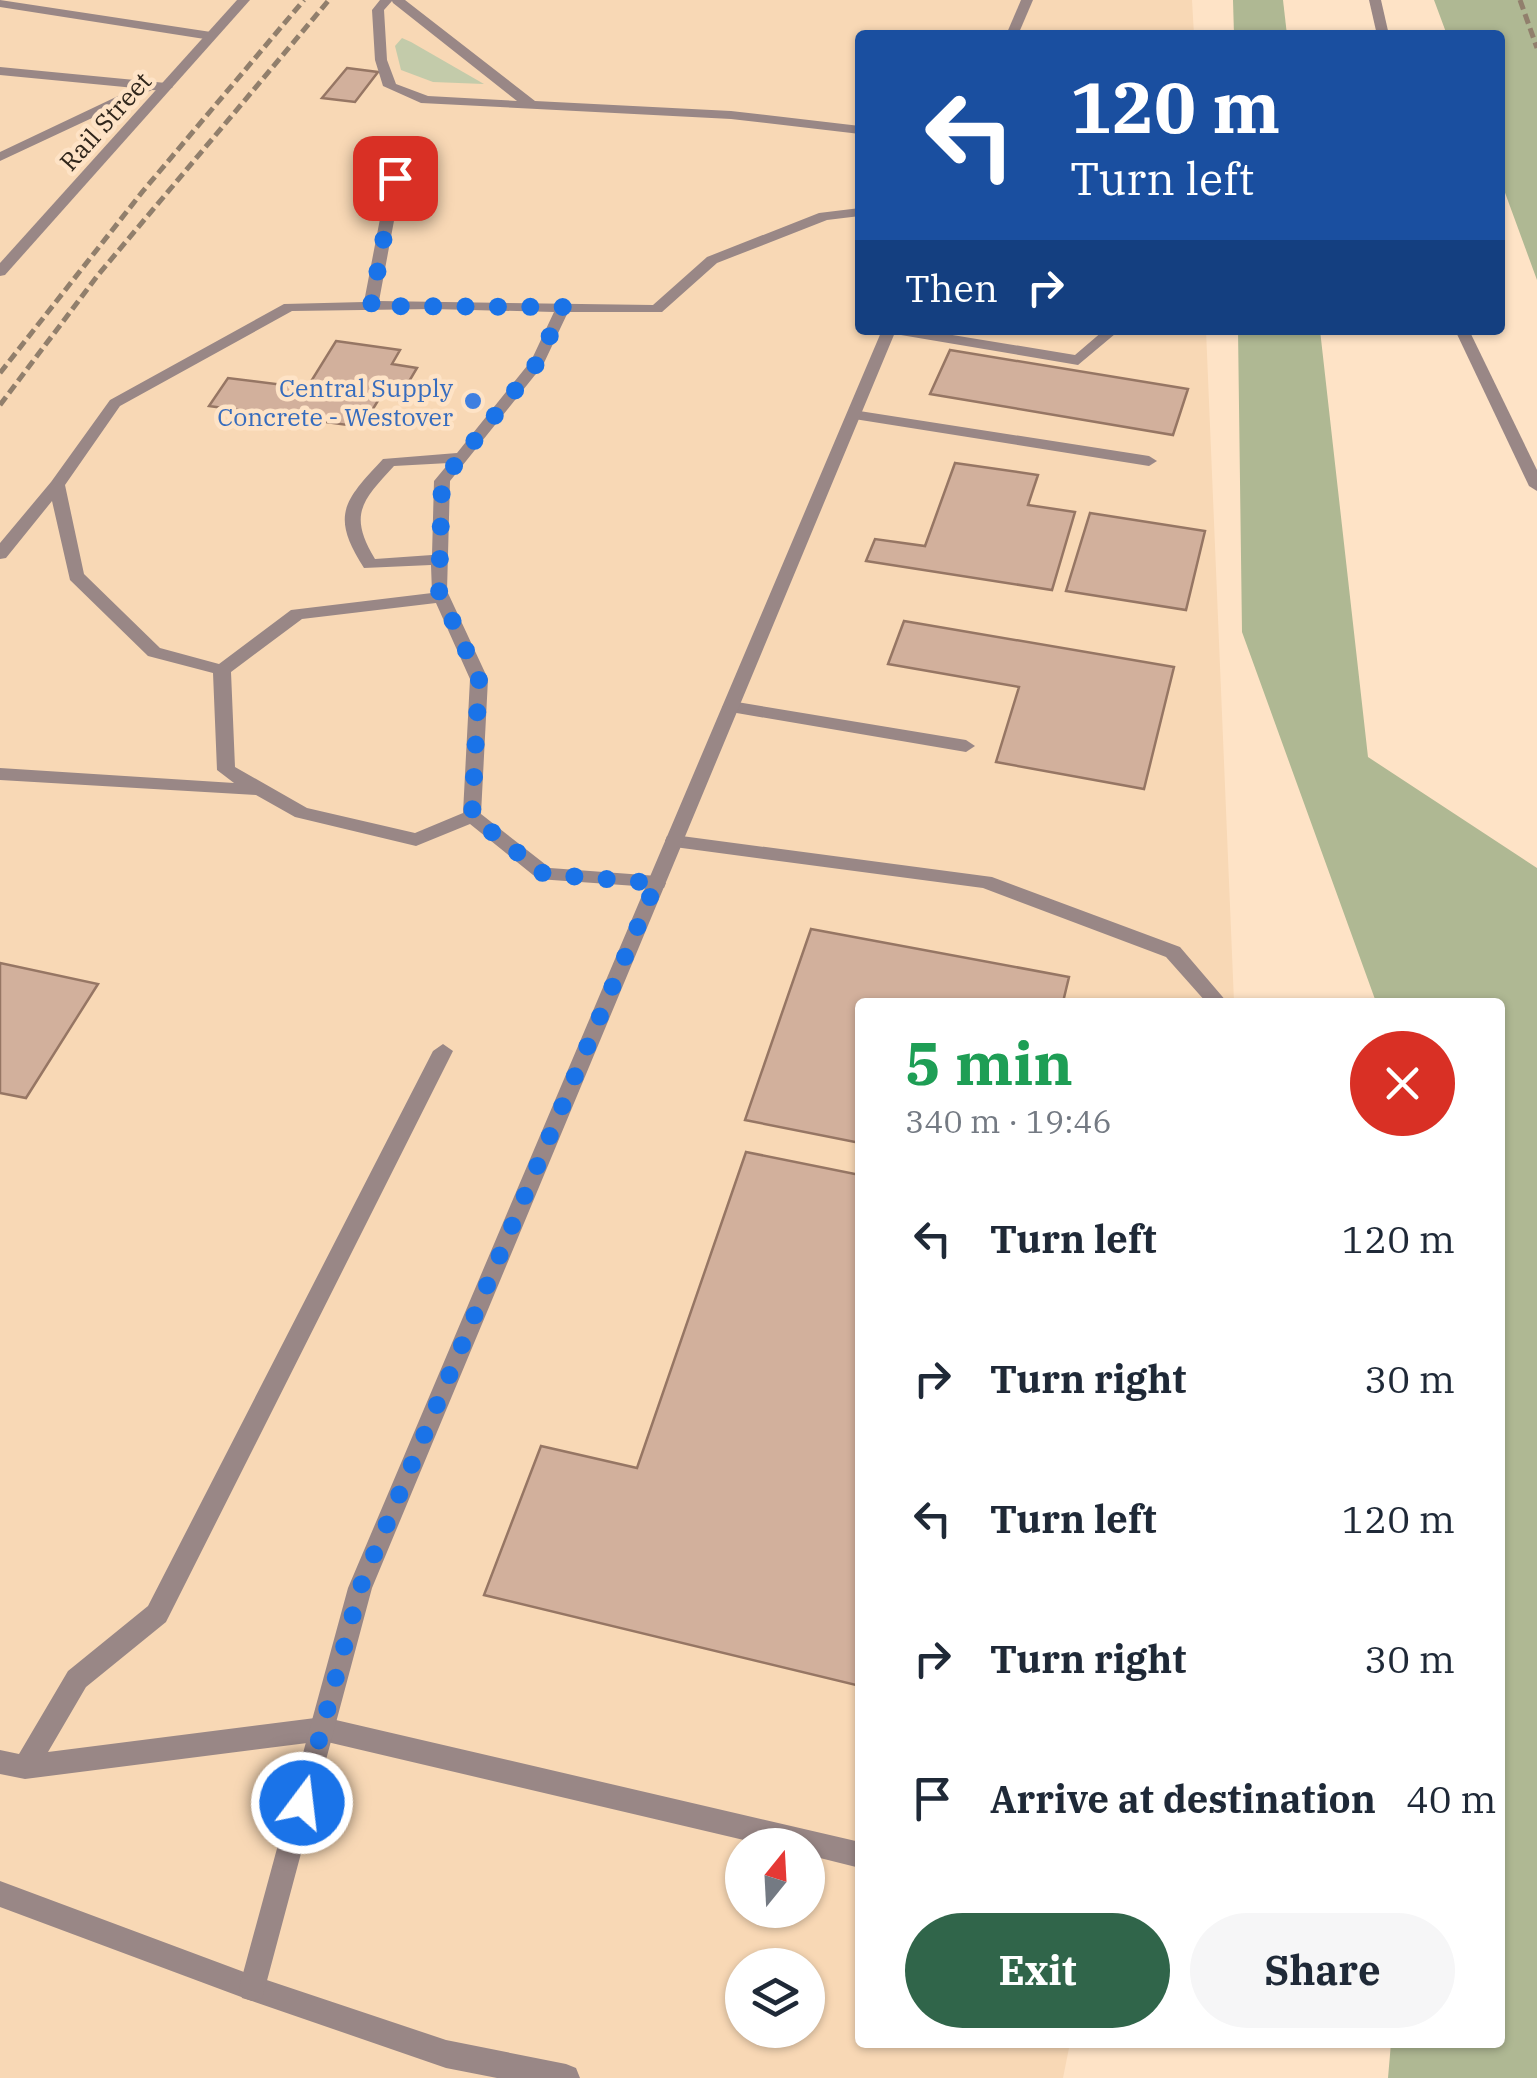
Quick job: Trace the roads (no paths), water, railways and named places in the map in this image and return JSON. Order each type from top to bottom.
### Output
[{"type":"street","name":"Rail Street","points":[[0,272],[158,86],[244,0]]},
{"type":"street","points":[[386,0],[378,10],[381,60],[390,86],[426,100],[731,115],[855,129]]},
{"type":"street","points":[[397,0],[531,105]]},
{"type":"street","points":[[1014,30],[1027,0]]},
{"type":"street","points":[[1375,0],[1382,30]]},
{"type":"street","points":[[0,3],[211,36]]},
{"type":"street","points":[[0,72],[158,86]]},
{"type":"street","points":[[0,157],[158,86]]},
{"type":"street","points":[[371,306],[401,146]]},
{"type":"street","points":[[0,554],[57,485],[115,403],[289,307],[657,309],[712,260],[824,216],[855,213]]},
{"type":"street","points":[[472,816],[479,679],[442,597],[442,481],[538,362],[563,307]]},
{"type":"street","points":[[252,1988],[360,1588],[853,414],[890,335]]},
{"type":"street","points":[[923,335],[1078,360],[1107,335]]},
{"type":"street","points":[[1464,335],[1537,486]]},
{"type":"street","points":[[853,414],[1149,461]]},
{"type":"street","points":[[440,558],[370,564],[350,534],[353,502],[389,462],[462,456]]},
{"type":"street","points":[[57,485],[76,576],[154,652],[222,670]]},
{"type":"street","points":[[222,670],[297,614],[442,597]]},
{"type":"street","points":[[222,670],[226,770],[262,792],[301,814],[416,840],[472,816]]},
{"type":"street","points":[[730,707],[966,746]]},
{"type":"street","points":[[0,774],[262,792]]},
{"type":"street","points":[[472,816],[544,874],[656,883]]},
{"type":"street","points":[[674,840],[985,882],[1174,952],[1214,998]]},
{"type":"street","points":[[13,1765],[78,1680],[157,1614],[443,1051]]},
{"type":"street","points":[[13,1765],[323,1729],[855,1854]]},
{"type":"street","points":[[0,1894],[252,1988],[446,2054],[566,2078]]},
{"type":"railway","points":[[0,373],[143,191],[304,0]]},
{"type":"railway","points":[[0,405],[98,275],[329,0]]},
{"type":"railway","points":[[1520,0],[1537,48]]},
{"type":"place","name":"Central Supply Concrete - Westover","points":[[473,401]]}]
